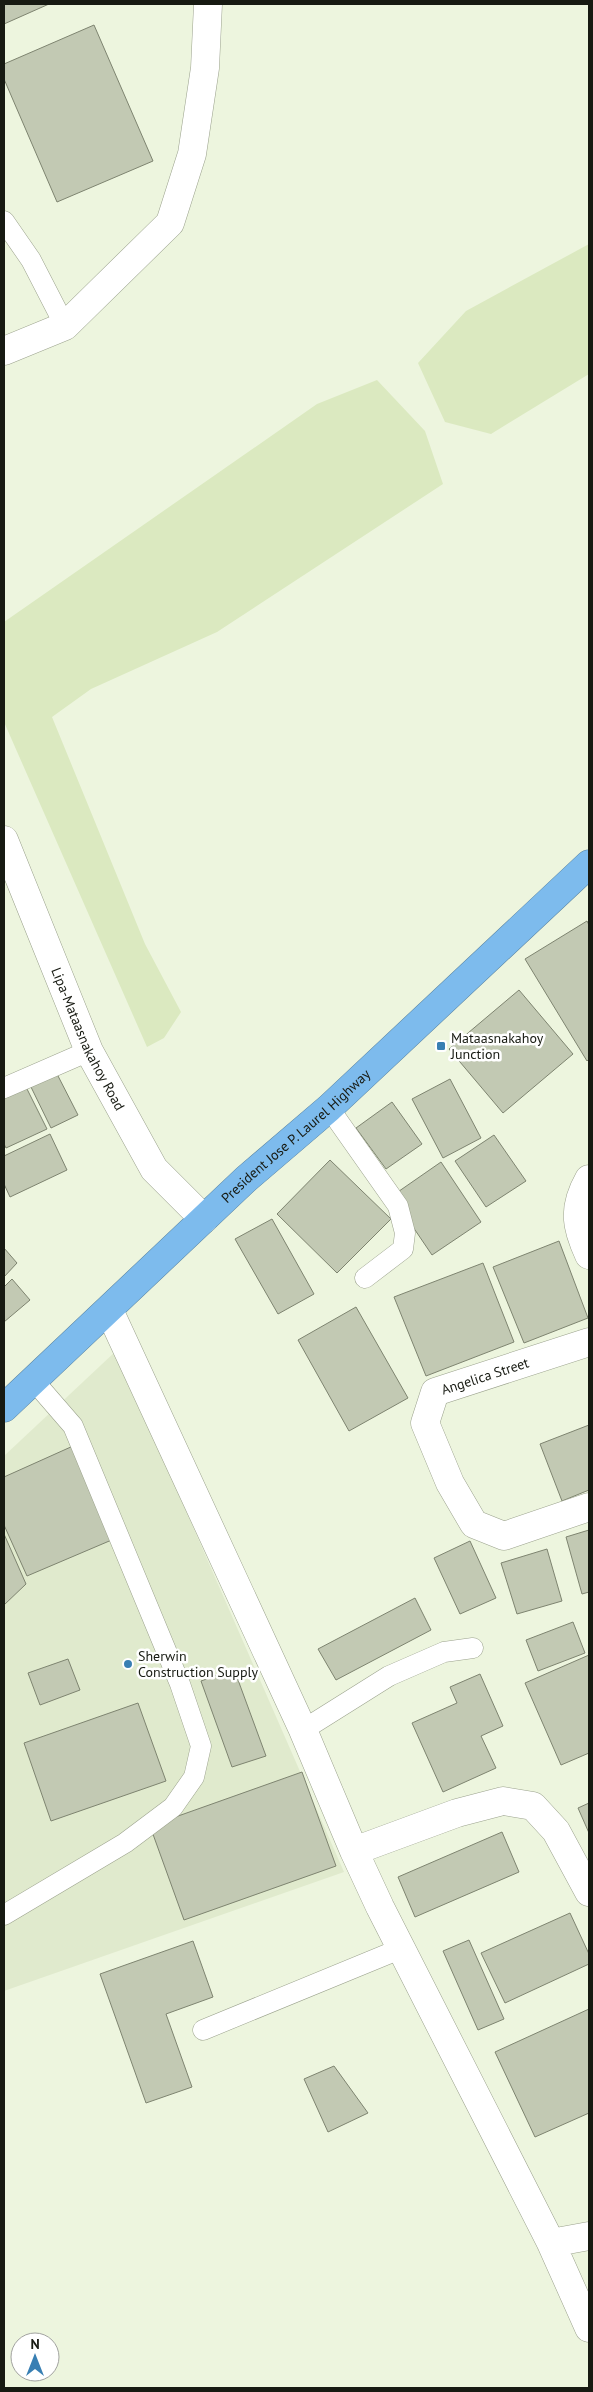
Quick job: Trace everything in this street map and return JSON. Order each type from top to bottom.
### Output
[{"type":"highway","name":"President Jose P. Laurel Highway","points":[[4,1408],[246,1178],[329,1108],[589,864]]},
{"type":"street","points":[[4,350],[64,326],[170,223],[193,144],[205,68],[208,4]]},
{"type":"street","name":"Lipa-Mataasnakahoy Road","points":[[4,840],[89,1051],[154,1169],[204,1219]]},
{"type":"street","points":[[589,1180],[577,1215],[578,1232],[589,1255]]},
{"type":"street","points":[[108,1310],[303,1730],[354,1851],[400,1949],[552,2243],[589,2328]]},
{"type":"street","name":"Angelica Street","points":[[589,1342],[435,1392],[425,1423],[450,1484],[474,1524],[504,1536],[589,1507]]},
{"type":"street","points":[[354,1851],[457,1814],[503,1801],[533,1806],[556,1831],[589,1892]]},
{"type":"street","points":[[552,2243],[589,2236]]},
{"type":"lane","points":[[4,221],[31,260],[64,326]]},
{"type":"lane","points":[[4,1088],[89,1051]]},
{"type":"lane","points":[[329,1108],[398,1206],[405,1233],[402,1249],[365,1278]]},
{"type":"lane","points":[[4,1915],[125,1843],[173,1807],[194,1777],[201,1746],[180,1684],[73,1426],[34,1380]]},
{"type":"lane","points":[[303,1730],[389,1676],[444,1652],[473,1648]]},
{"type":"lane","points":[[202,2030],[400,1949]]},
{"type":"shaded area","points":[[589,244],[589,374],[491,434],[445,422],[418,363],[466,311]]},
{"type":"shaded area","points":[[377,380],[425,431],[443,484],[217,632],[91,689],[52,717],[145,944],[181,1012],[164,1038],[147,1047],[4,722],[4,622],[317,404]]},
{"type":"shaded area","name":"Sherwin Construction Supply","points":[[116,1351],[344,1872],[4,1991],[4,1456]]},
{"type":"building","points":[[4,4],[49,4],[4,24]]},
{"type":"building","points":[[94,25],[153,161],[57,202],[4,79],[4,64]]},
{"type":"building","points":[[587,921],[589,925],[589,1059],[587,1061],[525,959]]},
{"type":"building","points":[[519,990],[573,1054],[503,1113],[449,1049]]},
{"type":"building","points":[[56,1072],[78,1115],[51,1128],[30,1085]]},
{"type":"building","points":[[450,1079],[481,1138],[443,1158],[412,1099]]},
{"type":"building","points":[[25,1085],[47,1129],[6,1148],[4,1144],[4,1095]]},
{"type":"building","points":[[392,1102],[422,1144],[386,1169],[356,1128]]},
{"type":"building","points":[[50,1134],[67,1170],[10,1197],[4,1184],[4,1156]]},
{"type":"building","points":[[494,1135],[526,1181],[486,1207],[455,1161]]},
{"type":"building","points":[[330,1160],[391,1219],[337,1273],[277,1214]]},
{"type":"building","points":[[441,1162],[481,1222],[432,1255],[392,1196]]},
{"type":"building","points":[[272,1219],[314,1294],[278,1314],[235,1239]]},
{"type":"building","points":[[559,1241],[588,1318],[524,1343],[493,1267]]},
{"type":"building","points":[[4,1248],[17,1263],[4,1277]]},
{"type":"building","points":[[483,1263],[514,1342],[426,1376],[394,1297]]},
{"type":"building","points":[[12,1279],[30,1300],[4,1322],[4,1287]]},
{"type":"building","points":[[356,1307],[408,1398],[349,1431],[298,1340]]},
{"type":"building","points":[[589,1425],[589,1490],[562,1501],[540,1444]]},
{"type":"building","points":[[73,1446],[114,1539],[27,1576],[4,1525],[4,1477]]},
{"type":"building","points":[[589,1530],[589,1592],[582,1594],[566,1537]]},
{"type":"building","points":[[4,1534],[26,1584],[4,1605]]},
{"type":"building","points":[[470,1541],[496,1598],[460,1614],[434,1558]]},
{"type":"building","points":[[547,1549],[562,1601],[517,1614],[501,1563]]},
{"type":"building","points":[[415,1598],[431,1630],[336,1680],[318,1649]]},
{"type":"building","points":[[573,1622],[585,1653],[538,1671],[526,1640]]},
{"type":"building","points":[[589,1655],[589,1753],[561,1765],[525,1683]]},
{"type":"building","points":[[68,1659],[80,1690],[40,1705],[28,1673]]},
{"type":"building","points":[[234,1669],[266,1756],[232,1767],[201,1681]]},
{"type":"building","points":[[480,1674],[503,1726],[481,1736],[496,1768],[443,1792],[412,1723],[457,1703],[450,1687]]},
{"type":"building","points":[[138,1703],[166,1781],[51,1821],[24,1743]]},
{"type":"building","points":[[302,1772],[336,1866],[184,1920],[150,1826]]},
{"type":"building","points":[[589,1803],[589,1833],[578,1808]]},
{"type":"building","points":[[502,1832],[519,1872],[415,1917],[398,1877]]},
{"type":"building","points":[[570,1913],[589,1954],[589,1964],[505,2003],[481,1953]]},
{"type":"building","points":[[469,1940],[504,2019],[478,2030],[443,1951]]},
{"type":"building","points":[[193,1941],[213,1997],[166,2014],[192,2087],[146,2103],[100,1974]]},
{"type":"building","points":[[589,2009],[589,2113],[535,2137],[495,2052]]},
{"type":"building","points":[[334,2066],[368,2113],[328,2132],[304,2079]]},
{"type":"place","name":"Mataasnakahoy Junction","points":[[441,1046]]},
{"type":"place","name":"Sherwin Construction Supply","points":[[128,1664]]}]
